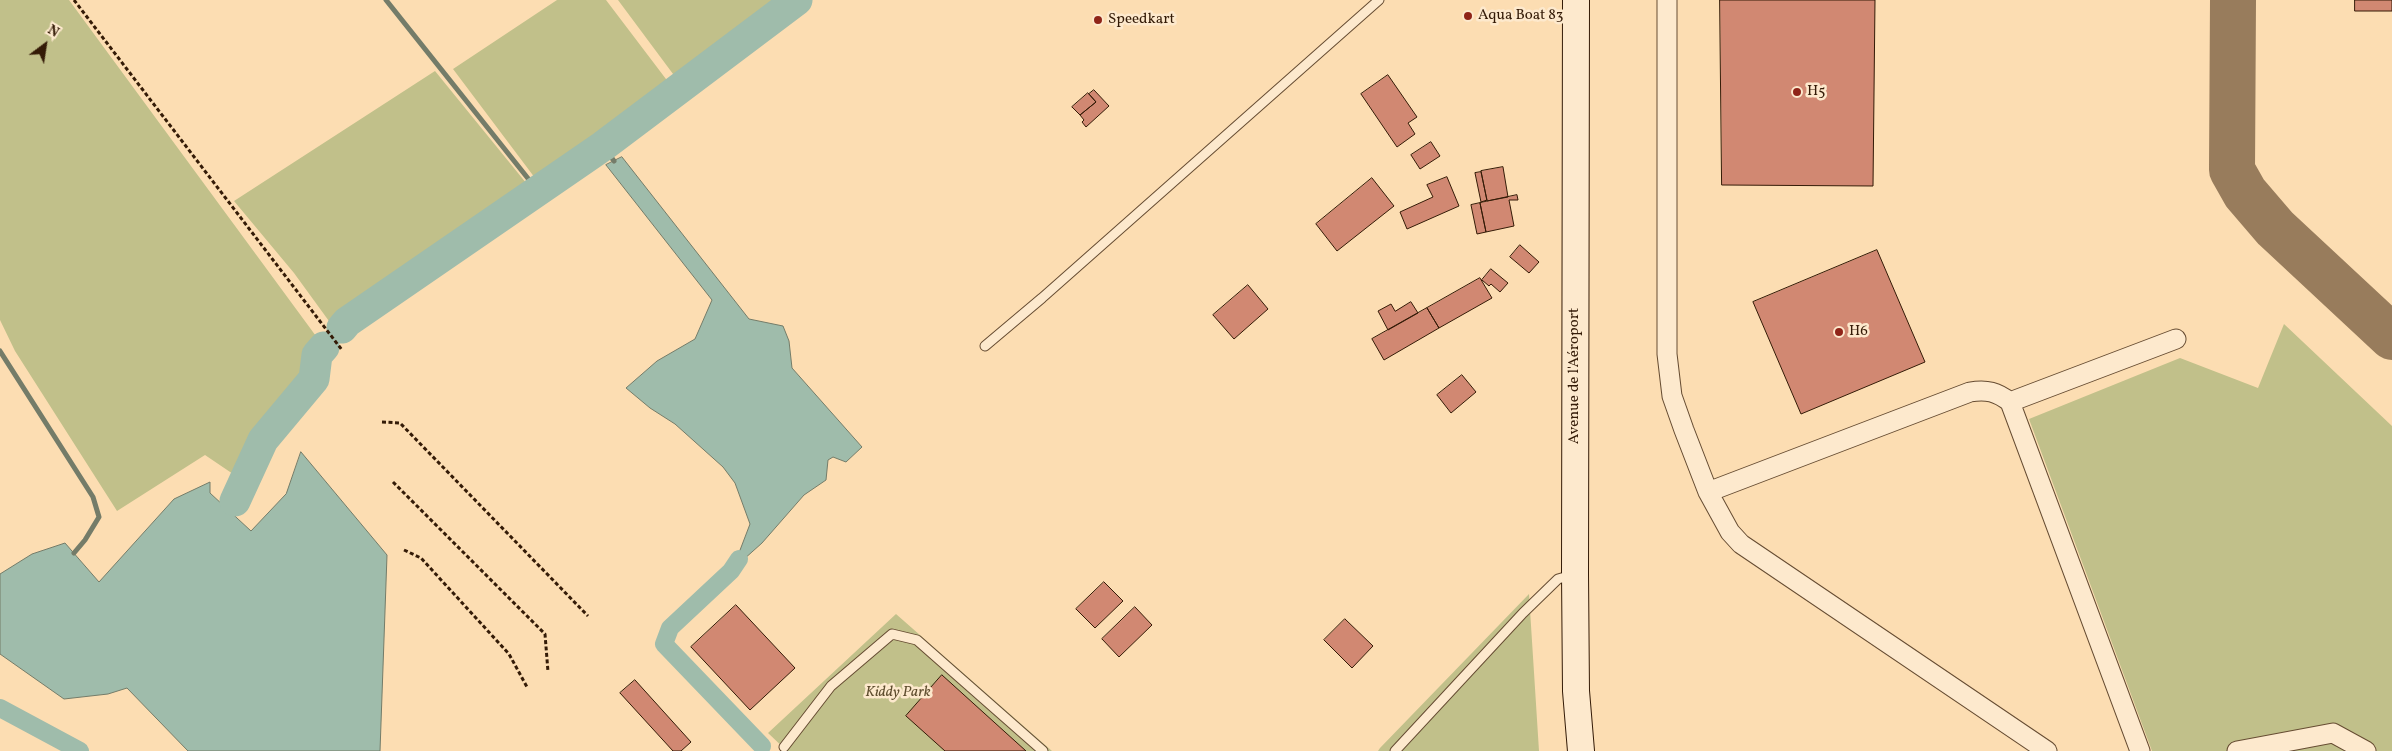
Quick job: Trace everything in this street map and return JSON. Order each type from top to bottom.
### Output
[{"type":"main road","name":"Avenue de l'Aéroport","points":[[1576,0],[1575,574],[1576,692],[1581,751]]},
{"type":"street","points":[[1666,0],[1667,354],[1672,396],[1708,492],[1730,532],[1741,544],[2047,751]]},
{"type":"street","points":[[2010,402],[2176,339]]},
{"type":"street","points":[[1708,492],[1970,392],[1992,391],[2010,402],[2140,751]]},
{"type":"street","points":[[2237,751],[2333,733],[2366,751]]},
{"type":"lane","points":[[985,346],[1048,293],[1379,0]]},
{"type":"lane","points":[[1395,751],[1523,613],[1558,579],[1575,574]]},
{"type":"lane","points":[[784,747],[831,686],[892,634],[917,640],[1044,751]]},
{"type":"path","points":[[74,0],[342,350]]},
{"type":"path","points":[[382,422],[400,423],[588,616]]},
{"type":"path","points":[[393,482],[545,634],[548,672]]},
{"type":"path","points":[[404,550],[421,558],[509,654],[527,688]]},
{"type":"green space","points":[[0,0],[69,0],[324,347],[236,476],[205,455],[117,511],[15,351],[0,320]]},
{"type":"green space","points":[[557,0],[606,0],[669,83],[535,178],[453,69]]},
{"type":"green space","points":[[618,0],[779,0],[676,78]]},
{"type":"green space","points":[[435,71],[531,189],[451,242],[334,328],[294,273],[234,201]]},
{"type":"green space","points":[[2284,324],[2392,426],[2392,751],[2152,751],[2029,419],[2180,358],[2258,388]]},
{"type":"green space","points":[[1529,594],[1539,751],[1378,751],[1380,748]]},
{"type":"green space","name":"Kiddy Park","points":[[896,614],[1052,751],[787,751],[768,733]]},
{"type":"shaded area","points":[[622,157],[749,319],[783,326],[789,341],[792,368],[862,447],[846,462],[833,457],[828,460],[826,480],[804,495],[762,543],[743,560],[737,558],[750,524],[735,483],[723,467],[675,424],[650,408],[626,388],[657,361],[695,339],[712,300],[606,165]]},
{"type":"shaded area","points":[[301,452],[387,555],[380,751],[188,751],[127,688],[108,694],[64,699],[0,654],[0,574],[32,554],[65,543],[99,582],[174,499],[210,482],[210,493],[251,531],[286,494]]},
{"type":"building","name":"H5","points":[[1720,0],[1875,0],[1873,186],[1722,185]]},
{"type":"building","points":[[2355,0],[2392,0],[2392,11],[2355,11]]},
{"type":"building","points":[[1388,75],[1417,117],[1408,123],[1415,134],[1397,147],[1361,94]]},
{"type":"building","points":[[1094,90],[1109,106],[1086,127],[1080,115],[1096,102],[1089,94]]},
{"type":"building","points":[[1088,93],[1096,102],[1080,115],[1072,107]]},
{"type":"building","points":[[1431,142],[1440,156],[1420,169],[1411,155]]},
{"type":"building","points":[[1503,167],[1508,197],[1487,201],[1481,171]]},
{"type":"building","points":[[1481,172],[1487,200],[1481,202],[1475,173]]},
{"type":"building","points":[[1447,177],[1459,206],[1407,229],[1400,212],[1433,197],[1427,185]]},
{"type":"building","points":[[1372,178],[1394,206],[1337,251],[1316,224]]},
{"type":"building","points":[[1517,195],[1518,200],[1509,200],[1514,226],[1486,232],[1480,203]]},
{"type":"building","points":[[1480,203],[1486,232],[1477,234],[1471,205]]},
{"type":"building","points":[[1520,245],[1539,262],[1529,273],[1510,257]]},
{"type":"building","name":"H6","points":[[1877,250],[1925,362],[1801,414],[1753,302]]},
{"type":"building","points":[[1491,269],[1508,283],[1500,292],[1491,284],[1489,286],[1482,280]]},
{"type":"building","points":[[1480,278],[1492,298],[1439,328],[1427,308]]},
{"type":"building","points":[[1248,285],[1268,309],[1234,339],[1213,315]]},
{"type":"building","points":[[1411,302],[1418,313],[1388,330],[1378,311],[1391,304],[1395,311]]},
{"type":"building","points":[[1427,308],[1439,328],[1384,360],[1372,339]]},
{"type":"building","points":[[1462,375],[1476,392],[1451,413],[1437,395]]},
{"type":"building","points":[[1104,582],[1123,601],[1095,628],[1076,609]]},
{"type":"building","points":[[736,605],[795,668],[750,710],[691,647]]},
{"type":"building","points":[[1135,607],[1152,625],[1119,657],[1102,639]]},
{"type":"building","points":[[1345,619],[1373,646],[1352,668],[1324,640]]},
{"type":"building","points":[[942,675],[1026,751],[945,751],[906,716]]},
{"type":"building","points":[[635,680],[691,742],[681,751],[673,751],[620,693]]},
{"type":"waterway","points":[[386,0],[538,191]]},
{"type":"waterway","points":[[342,328],[347,322],[603,146],[797,0]]},
{"type":"waterway","points":[[603,146],[614,161]]},
{"type":"waterway","points":[[235,501],[263,440],[314,379],[317,355],[324,347]]},
{"type":"waterway","points":[[0,351],[93,497],[99,517],[85,540],[74,553]]},
{"type":"waterway","points":[[739,559],[731,571],[670,628],[664,644],[762,746]]},
{"type":"waterway","points":[[0,708],[80,751]]},
{"type":"taxiway","points":[[2233,0],[2232,170],[2245,193],[2275,228],[2392,337]]},
{"type":"place","name":"Aqua Boat 83","points":[[1468,16]]},
{"type":"place","name":"Speedkart","points":[[1098,20]]},
{"type":"place","name":"H5","points":[[1797,92]]},
{"type":"place","name":"H6","points":[[1839,332]]}]
